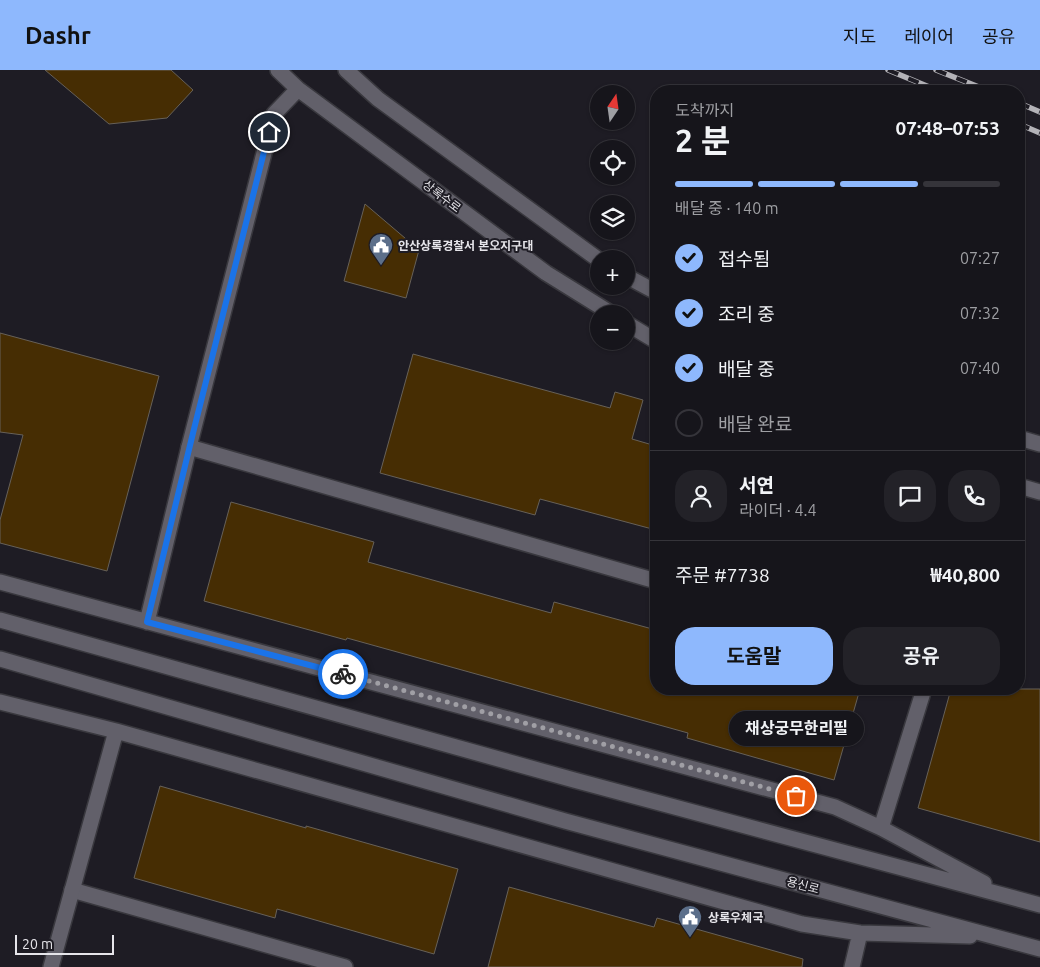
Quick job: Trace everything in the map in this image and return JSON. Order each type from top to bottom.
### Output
[{"type":"street","name":"상록수로","points":[[278,70],[298,89],[546,273],[598,305]]},
{"type":"street","points":[[346,70],[378,99],[590,253]]},
{"type":"street","points":[[147,622],[189,447],[274,114],[298,89]]},
{"type":"street","points":[[635,281],[650,289]]},
{"type":"street","points":[[635,328],[650,337]]},
{"type":"street","points":[[1025,440],[1040,444]]},
{"type":"street","points":[[189,447],[650,578]]},
{"type":"street","points":[[1025,488],[1040,492]]},
{"type":"street","points":[[0,582],[834,807],[882,828],[1008,896]]},
{"type":"street","points":[[0,620],[574,780],[1040,905]]},
{"type":"street","name":"용신로","points":[[0,660],[565,821],[1040,949]]},
{"type":"street","points":[[882,828],[922,695]]},
{"type":"street","points":[[0,702],[116,731],[802,924],[860,933],[994,937]]},
{"type":"street","points":[[51,967],[116,731]]},
{"type":"street","points":[[72,890],[345,967]]},
{"type":"street","points":[[852,967],[860,933]]},
{"type":"building","points":[[45,70],[171,70],[193,90],[167,118],[109,124]]},
{"type":"building","name":"안산상록경찰서 본오지구대","points":[[365,204],[419,250],[406,298],[344,281]]},
{"type":"building","points":[[0,333],[159,376],[107,571],[0,543],[0,520],[23,435],[0,432]]},
{"type":"building","points":[[413,354],[610,408],[615,392],[643,400],[632,439],[650,444],[650,528],[540,499],[535,515],[380,473]]},
{"type":"building","points":[[231,502],[374,542],[368,562],[551,613],[554,602],[650,628],[650,695],[858,695],[834,780],[687,738],[688,733],[347,638],[346,640],[204,601]]},
{"type":"building","points":[[1025,689],[1040,689],[1040,842],[918,808],[949,695],[1025,695]]},
{"type":"building","points":[[160,786],[458,869],[434,954],[277,909],[275,918],[134,878]]},
{"type":"building","points":[[509,887],[654,927],[657,918],[803,959],[802,967],[488,967]]},
{"type":"railway","points":[[888,70],[924,85]]},
{"type":"railway","points":[[936,70],[974,85]]},
{"type":"railway","points":[[1025,106],[1040,112]]},
{"type":"railway","points":[[1025,127],[1040,133]]},
{"type":"way so far","points":[[343,674],[796,796]]},
{"type":"place","name":"안산상록경찰서 본오지구대","points":[[381,266]]},
{"type":"place","name":"채상궁무한리필","points":[[796,796]]},
{"type":"place","name":"상록우체국","points":[[690,938]]},
{"type":"route","points":[[269,132],[147,622],[343,674]]}]
